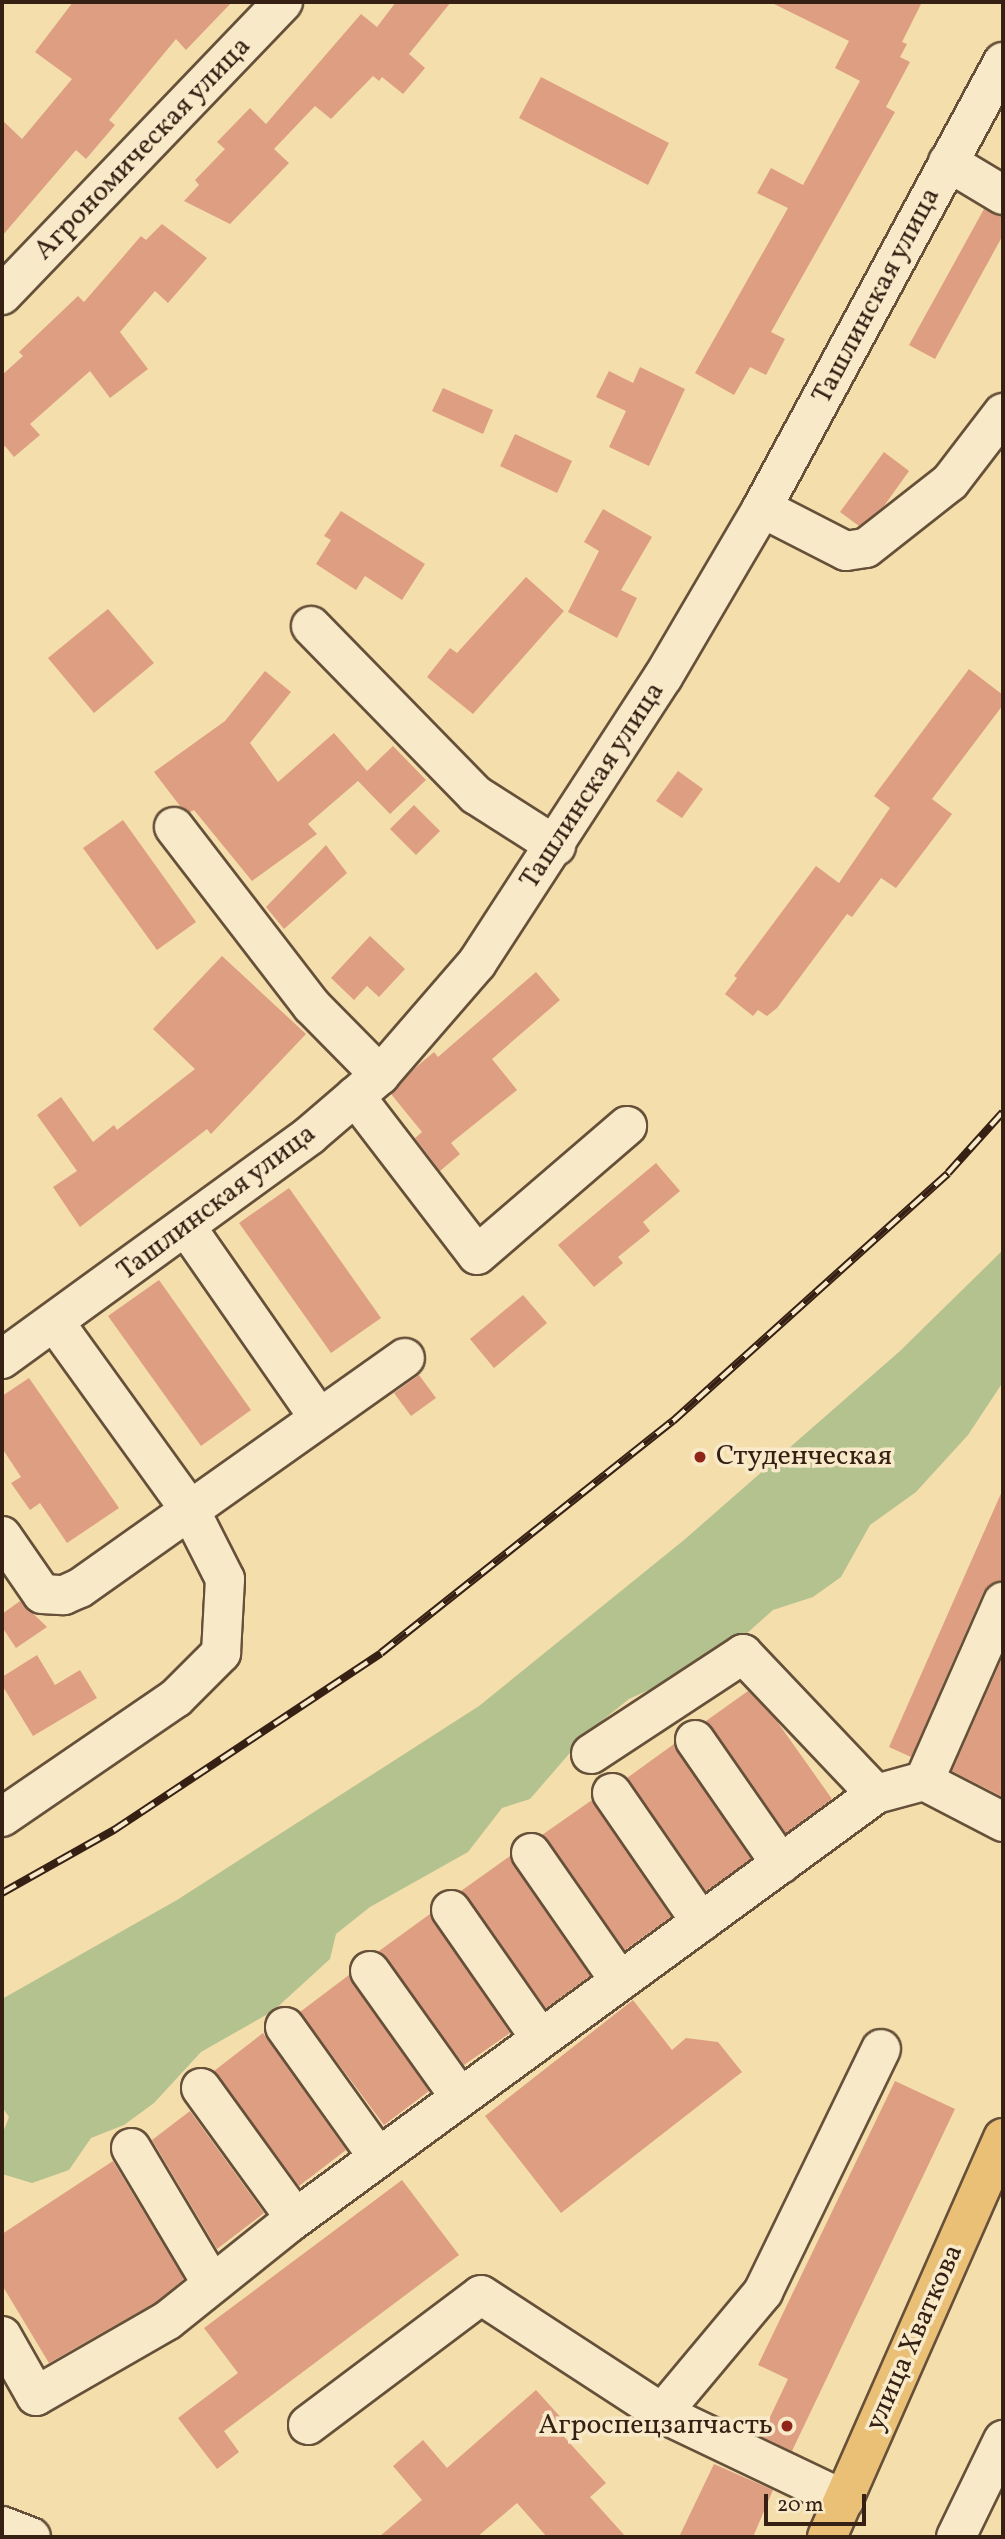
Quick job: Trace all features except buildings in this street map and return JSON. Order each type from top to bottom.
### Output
[{"type":"main road","name":"улица Хваткова","points":[[827,2537],[1003,2138]]},
{"type":"street","name":"Агрономическая улица","points":[[2,295],[283,2]]},
{"type":"street","name":"Ташлинская улица","points":[[2,1359],[187,1228],[368,1085],[477,963],[556,846],[663,677],[762,508],[1003,62]]},
{"type":"street","points":[[948,162],[1003,195]]},
{"type":"street","points":[[762,508],[846,551],[866,548],[950,482],[1003,413]]},
{"type":"street","points":[[311,626],[476,795],[556,846]]},
{"type":"street","points":[[174,827],[312,1006],[368,1085],[477,1255],[627,1126]]},
{"type":"street","points":[[187,1228],[319,1418]]},
{"type":"street","points":[[2,1817],[176,1698],[220,1653],[225,1579],[190,1510],[55,1323]]},
{"type":"street","points":[[2,1536],[42,1594],[64,1595],[190,1510],[405,1357]]},
{"type":"street","points":[[924,1781],[1003,1602]]},
{"type":"street","points":[[591,1754],[743,1654],[876,1794]]},
{"type":"street","points":[[695,1740],[781,1864]]},
{"type":"street","points":[[2,2336],[37,2396],[168,2320],[211,2282],[295,2218],[876,1794],[924,1781],[1003,1822]]},
{"type":"street","points":[[612,1793],[701,1922]]},
{"type":"street","points":[[531,1853],[620,1981]]},
{"type":"street","points":[[451,1910],[541,2039]]},
{"type":"street","points":[[370,1971],[460,2097]]},
{"type":"street","points":[[285,2026],[379,2157]]},
{"type":"street","points":[[662,2413],[763,2292],[881,2049]]},
{"type":"street","points":[[201,2088],[295,2218]]},
{"type":"street","points":[[131,2148],[211,2282]]},
{"type":"street","points":[[308,2425],[481,2295],[662,2413],[844,2500]]},
{"type":"street","points":[[956,2537],[1003,2441]]},
{"type":"street","points":[[2,2525],[31,2537]]},
{"type":"green space","points":[[1003,1250],[1003,1382],[968,1435],[916,1492],[870,1525],[841,1577],[813,1597],[773,1610],[719,1658],[629,1699],[588,1732],[530,1799],[502,1808],[468,1852],[370,1907],[336,1934],[330,1959],[273,2011],[201,2052],[154,2103],[124,2125],[91,2138],[69,2170],[32,2183],[2,2174],[2,2135],[9,2117],[2,2107],[2,1999],[177,1900],[479,1706],[684,1540],[900,1351]]},
{"type":"railway","points":[[2,1893],[114,1830],[381,1653],[673,1421],[948,1173],[1003,1112]]},
{"type":"place","name":"Студенческая","points":[[700,1457]]},
{"type":"place","name":"Агроспецзапчасть","points":[[787,2426]]}]
